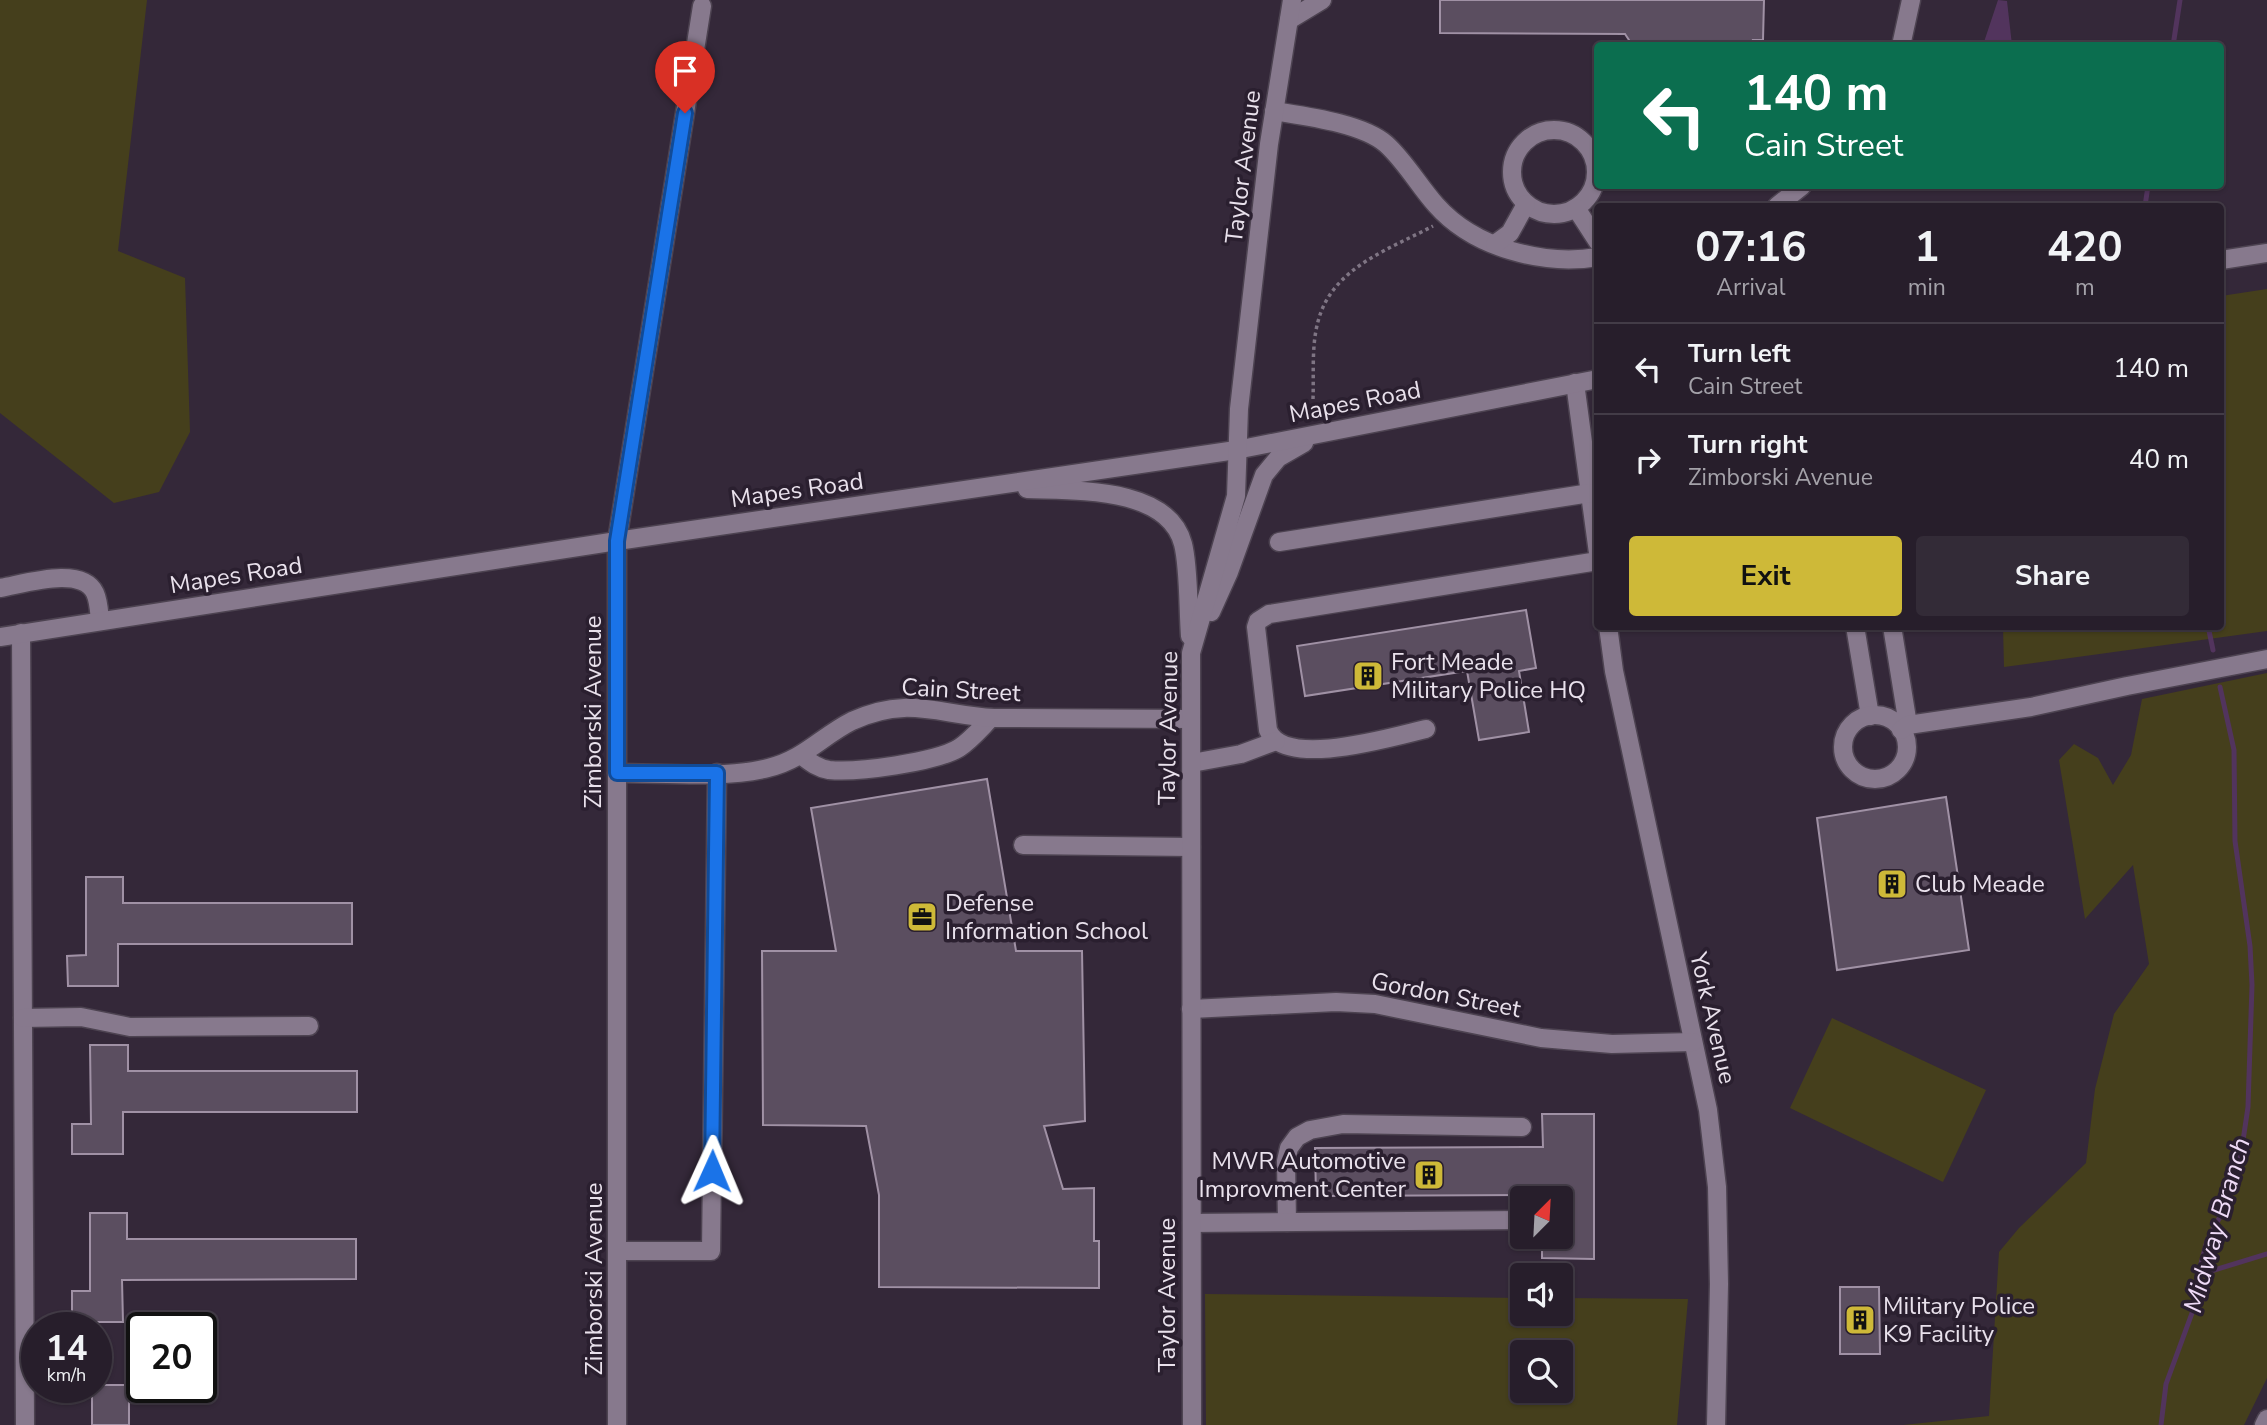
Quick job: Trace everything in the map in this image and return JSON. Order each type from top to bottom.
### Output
[{"type":"street","name":"Taylor Avenue","points":[[1192,1425],[1191,653],[1199,617],[1233,513],[1236,496],[1239,409],[1274,111],[1292,0]]},
{"type":"street","points":[[1289,20],[1322,0]]},
{"type":"street","points":[[1902,42],[1911,0]]},
{"type":"street","name":"Zimborski Avenue","points":[[617,1425],[617,541],[702,6]]},
{"type":"street","points":[[1274,111],[1346,125],[1384,142],[1438,208],[1477,237],[1547,259],[1594,257]]},
{"type":"street","points":[[1594,157],[1577,136],[1552,129],[1526,140],[1517,151],[1512,165],[1514,186],[1526,204],[1539,212],[1553,215],[1576,208],[1589,196],[1594,186]]},
{"type":"street","points":[[1781,203],[1798,189]]},
{"type":"street","points":[[1494,244],[1510,233],[1526,204]]},
{"type":"street","points":[[1576,208],[1594,236]]},
{"type":"street","points":[[2224,260],[2267,253]]},
{"type":"street","name":"Mapes Road","points":[[0,637],[617,541],[1237,450],[1594,380]]},
{"type":"street","points":[[1575,383],[1594,523]]},
{"type":"street","points":[[1191,653],[1229,572],[1264,475],[1278,458],[1318,434]]},
{"type":"street","points":[[986,487],[1114,496],[1160,510],[1177,529],[1183,544],[1191,653]]},
{"type":"street","points":[[1279,542],[1590,493]]},
{"type":"street","points":[[1276,741],[1268,730],[1256,628],[1261,617],[1594,562]]},
{"type":"street","points":[[0,588],[58,578],[76,579],[84,582],[95,593],[100,621]]},
{"type":"street","name":"York Avenue","points":[[1609,630],[1616,681],[1708,1110],[1717,1187],[1719,1284],[1716,1425]]},
{"type":"street","points":[[1856,630],[1870,716]]},
{"type":"street","points":[[1893,630],[1905,727],[1907,748],[1904,761],[1896,771],[1886,777],[1874,779],[1861,776],[1851,769],[1843,746],[1853,723],[1870,716],[1888,718],[1905,727],[2031,707],[2127,685],[2267,659]]},
{"type":"street","points":[[21,634],[25,1425]]},
{"type":"street","name":"Cain Street","points":[[617,773],[717,773],[768,768],[801,755],[851,722],[880,711],[904,707],[930,708],[991,718],[1190,719]]},
{"type":"street","points":[[801,755],[814,766],[828,770],[857,771],[928,758],[958,749],[991,718]]},
{"type":"street","points":[[1192,763],[1241,754],[1276,741],[1309,750],[1348,746],[1426,729]]},
{"type":"street","points":[[618,1251],[710,1251],[717,773]]},
{"type":"street","points":[[1023,845],[1191,847]]},
{"type":"street","name":"Gordon Street","points":[[1191,1009],[1336,1002],[1362,1004],[1541,1038],[1612,1044],[1693,1042]]},
{"type":"street","points":[[23,1018],[81,1017],[130,1027],[309,1026]]},
{"type":"street","points":[[1287,1222],[1286,1161],[1289,1148],[1297,1137],[1310,1130],[1343,1124],[1521,1127]]},
{"type":"street","points":[[1192,1223],[1510,1220]]},
{"type":"street","points":[[2264,1425],[2267,1419]]},
{"type":"path","points":[[1313,399],[1316,333],[1319,319],[1331,294],[1351,270],[1438,224]]},
{"type":"shaded area","points":[[0,0],[147,0],[118,251],[185,278],[190,432],[159,492],[114,503],[0,413]]},
{"type":"shaded area","points":[[1998,0],[2007,1],[2012,42],[1984,42]]},
{"type":"shaded area","points":[[2267,289],[2267,631],[2004,667],[2003,630],[2224,630],[2224,296]]},
{"type":"shaded area","points":[[2267,673],[2267,1378],[2244,1425],[1903,1425],[1989,1416],[1999,1252],[2019,1228],[2086,1163],[2095,1089],[2114,1014],[2149,964],[2133,865],[2085,919],[2059,760],[2074,744],[2098,758],[2113,785],[2131,755],[2142,699]]},
{"type":"shaded area","points":[[1832,1018],[1986,1090],[1943,1182],[1790,1108]]},
{"type":"shaded area","points":[[1205,1294],[1510,1298],[1510,1326],[1573,1326],[1573,1298],[1688,1299],[1677,1425],[1206,1425]]},
{"type":"building","points":[[1440,0],[1764,0],[1763,40],[1753,42],[1630,42],[1625,34],[1440,33]]},
{"type":"building","name":"Fort Meade Military Police HQ","points":[[1526,610],[1536,668],[1519,671],[1529,732],[1479,740],[1467,671],[1305,696],[1297,646]]},
{"type":"building","points":[[987,779],[1016,951],[1082,951],[1085,1121],[1044,1126],[1063,1189],[1094,1188],[1094,1241],[1099,1241],[1099,1288],[879,1287],[879,1195],[866,1126],[763,1125],[762,951],[836,951],[811,808]]},
{"type":"building","name":"Club Meade","points":[[1946,797],[1969,950],[1837,970],[1817,818]]},
{"type":"building","points":[[86,877],[123,877],[123,903],[352,903],[352,944],[118,944],[118,986],[68,986],[67,956],[86,955]]},
{"type":"building","points":[[90,1045],[128,1045],[128,1071],[357,1071],[357,1112],[123,1112],[123,1154],[72,1154],[72,1124],[91,1124]]},
{"type":"building","name":"MWR Automotive Improvment Center","points":[[1542,1114],[1594,1114],[1594,1259],[1542,1258],[1542,1250],[1573,1250],[1573,1186],[1510,1186],[1510,1195],[1316,1196],[1315,1148],[1543,1147]]},
{"type":"building","points":[[90,1213],[127,1213],[127,1239],[356,1239],[356,1279],[122,1280],[123,1322],[112,1322],[112,1312],[72,1312],[72,1291],[90,1291]]},
{"type":"building","name":"Military Police K9 Facility","points":[[1840,1287],[1879,1287],[1880,1354],[1840,1354]]},
{"type":"building","points":[[112,1385],[126,1385],[129,1425],[92,1425],[92,1403],[112,1403]]},
{"type":"waterway","name":"Midway Branch","points":[[2174,42],[2180,0]]},
{"type":"waterway","name":"Midway Branch","points":[[2145,203],[2148,189]]},
{"type":"waterway","name":"Midway Branch","points":[[2209,630],[2213,650]]},
{"type":"waterway","name":"Midway Branch","points":[[2161,1425],[2166,1384],[2195,1305],[2198,1275],[2207,1241],[2222,1213],[2241,1154],[2248,1107],[2252,985],[2250,946],[2235,841],[2234,750],[2220,687]]},
{"type":"waterway","points":[[2198,1275],[2267,1254]]},
{"type":"place","name":"Fort Meade Military Police HQ","points":[[1368,676]]},
{"type":"place","name":"Club Meade","points":[[1892,884]]},
{"type":"place","name":"Defense Information School","points":[[922,917]]},
{"type":"place","name":"MWR Automotive Improvment Center","points":[[1429,1175]]},
{"type":"place","name":"Military Police K9 Facility","points":[[1860,1320]]},
{"type":"route","points":[[685,113],[617,541],[617,773],[717,773],[712,1171]]}]
